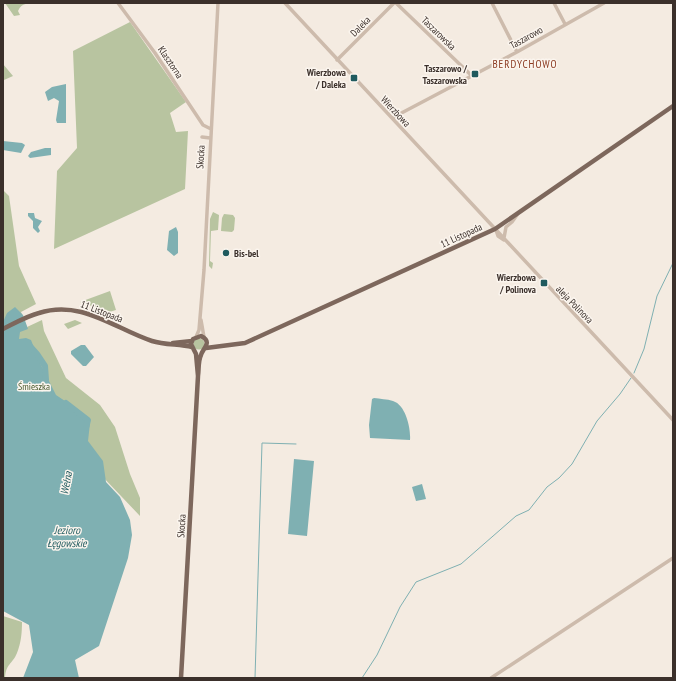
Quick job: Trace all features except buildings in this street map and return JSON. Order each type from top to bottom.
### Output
[{"type":"main road","name":"11 Listopada","points":[[204,350],[237,346],[256,339],[495,229],[673,106]]},
{"type":"main road","name":"11 Listopada","points":[[3,329],[39,312],[60,309],[81,311],[153,341],[192,347]]},
{"type":"main road","points":[[196,337],[205,339],[204,350],[195,351],[192,347],[192,341],[196,337]]},
{"type":"main road","name":"11 Listopada","points":[[205,339],[212,343],[237,346]]},
{"type":"main road","name":"11 Listopada","points":[[172,344],[192,341]]},
{"type":"main road","name":"Skocka","points":[[181,678],[198,376],[204,350]]},
{"type":"main road","name":"Skocka","points":[[195,351],[198,376]]},
{"type":"street","name":"Klasztorna","points":[[118,3],[155,53],[203,126],[211,129]]},
{"type":"street","name":"Skocka","points":[[196,337],[199,330],[201,313],[218,3]]},
{"type":"street","name":"Wierzbowa","points":[[284,3],[495,229]]},
{"type":"street","name":"Daleka","points":[[337,60],[395,3]]},
{"type":"street","name":"Taszarowska","points":[[395,3],[472,76]]},
{"type":"street","points":[[492,3],[517,52]]},
{"type":"street","points":[[554,3],[565,24]]},
{"type":"street","name":"Taszarowo","points":[[392,118],[517,52],[604,3]]},
{"type":"street","points":[[202,137],[210,138]]},
{"type":"street","points":[[505,240],[506,227],[518,214]]},
{"type":"street","name":"aleja Polinova","points":[[495,229],[498,236],[505,240],[673,420]]},
{"type":"street","name":"Skocka","points":[[201,313],[205,339]]},
{"type":"street","points":[[491,678],[673,558]]},
{"type":"green space","points":[[5,3],[36,3],[21,6],[18,11],[20,15],[14,16]]},
{"type":"green space","points":[[130,22],[186,102],[170,113],[176,132],[188,131],[185,189],[54,249],[57,171],[77,148],[73,51]]},
{"type":"green space","points":[[3,64],[13,76],[4,80],[3,79]]},
{"type":"green space","name":"Śmieszka","points":[[3,190],[9,196],[19,266],[36,304],[21,312],[27,327],[42,320],[44,331],[66,378],[100,405],[115,427],[130,474],[140,498],[140,516],[102,476],[3,451]]},
{"type":"green space","points":[[213,212],[219,215],[218,230],[211,231],[210,261],[213,263],[212,269],[209,266],[210,219]]},
{"type":"green space","points":[[224,214],[233,215],[235,218],[234,230],[232,232],[221,231],[222,218]]},
{"type":"green space","points":[[110,291],[116,310],[109,312],[80,302]]},
{"type":"green space","points":[[75,320],[82,323],[68,329],[64,324]]},
{"type":"green space","points":[[199,338],[203,340],[205,344],[203,348],[199,350],[195,348],[193,344],[195,340]]},
{"type":"green space","points":[[3,616],[22,622],[21,638],[18,649],[15,657],[7,669],[5,678],[3,678]]},
{"type":"water","points":[[66,84],[66,123],[57,123],[56,120],[59,101],[54,98],[48,101],[45,92],[52,87]]},
{"type":"water","points":[[3,141],[22,143],[25,145],[21,153],[3,150]]},
{"type":"water","points":[[51,148],[51,155],[30,158],[28,156],[31,152]]},
{"type":"water","points":[[28,213],[34,213],[35,218],[42,221],[38,227],[40,231],[38,233],[33,228],[33,221],[28,216]]},
{"type":"water","points":[[176,227],[178,232],[178,253],[174,256],[167,250],[169,231]]},
{"type":"water","name":"Jezioro Łęgowskie","points":[[15,307],[23,315],[28,329],[20,332],[19,339],[26,338],[31,340],[40,363],[56,395],[90,423],[88,441],[103,461],[106,482],[120,497],[130,520],[132,535],[128,558],[99,646],[75,660],[79,678],[23,678],[33,652],[29,625],[3,611],[3,322],[7,313]]},
{"type":"water","points":[[81,345],[85,345],[94,357],[86,366],[83,366],[71,354],[71,351]]},
{"type":"water","points":[[372,399],[386,399],[398,403],[407,418],[410,430],[410,440],[370,438],[369,425]]},
{"type":"water","points":[[294,459],[314,461],[307,536],[288,534]]},
{"type":"water","points":[[422,484],[426,499],[416,501],[412,487]]},
{"type":"waterway","points":[[634,373],[644,349],[657,296],[673,263]]},
{"type":"waterway","name":"Wełna","points":[[29,345],[45,366],[46,380]]},
{"type":"waterway","points":[[362,678],[377,655],[400,607],[416,582],[461,564],[516,516],[529,510],[547,487],[559,478],[572,464],[597,421],[620,394],[631,378]]},
{"type":"waterway","name":"Wełna","points":[[66,403],[88,420],[86,428]]},
{"type":"waterway","points":[[255,678],[262,443],[296,444]]},
{"type":"place","name":"Taszarowo / Taszarowska","points":[[475,74]]},
{"type":"place","name":"Wierzbowa / Daleka","points":[[354,78]]},
{"type":"place","name":"Bis-bel","points":[[226,253]]},
{"type":"place","name":"Wierzbowa / Polinova","points":[[544,283]]},
{"type":"district","name":"BERDYCHOWO","points":[[525,64]]}]
